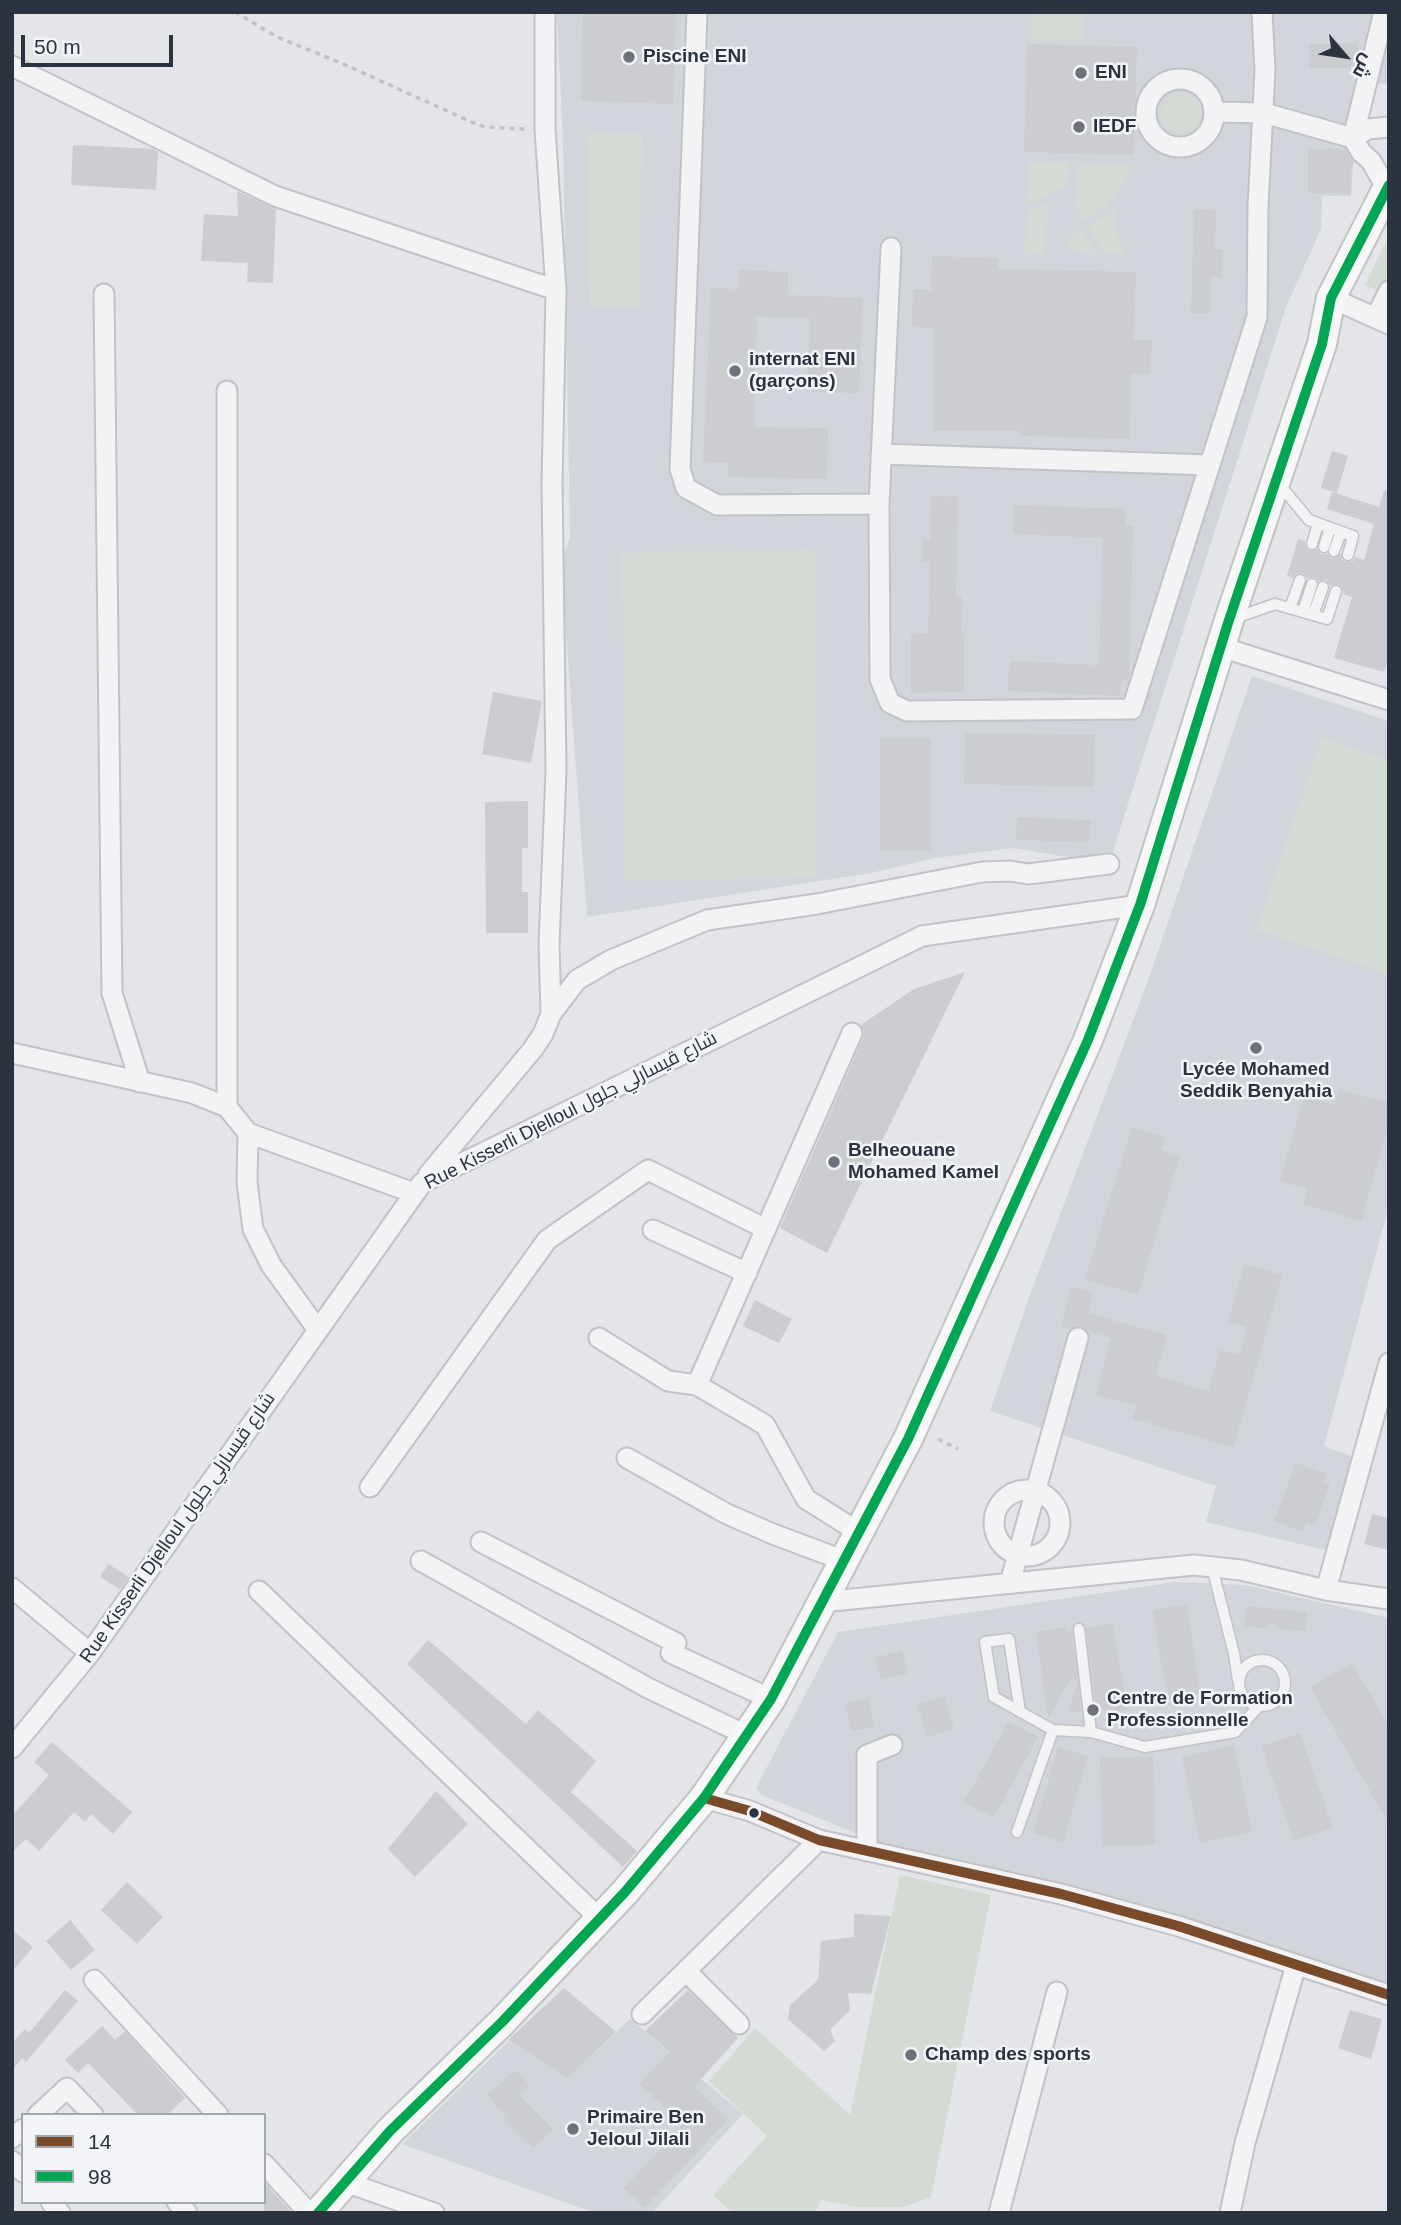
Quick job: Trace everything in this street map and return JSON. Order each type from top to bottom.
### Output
[{"type":"main road","points":[[317,2213],[390,2131],[479,2045],[601,1920],[704,1798],[771,1699],[860,1533],[908,1440],[1088,1040],[1140,905],[1229,620],[1322,344],[1331,298],[1388,187]]},
{"type":"street","points":[[545,12],[545,129],[556,290],[552,485],[556,771],[549,944],[551,1014]]},
{"type":"street","points":[[697,12],[680,469],[686,488],[717,505],[879,504]]},
{"type":"street","points":[[891,248],[879,504],[880,679],[890,703],[906,712],[1132,709],[1257,317],[1258,206],[1265,69],[1262,12]]},
{"type":"street","points":[[1384,12],[1353,138],[1388,187]]},
{"type":"street","points":[[12,66],[275,195],[556,290]]},
{"type":"street","points":[[1214,112],[1264,113],[1353,138],[1368,129],[1389,127]]},
{"type":"street","points":[[1331,298],[1382,321],[1389,291]]},
{"type":"street","points":[[104,294],[112,993],[140,1083]]},
{"type":"street","points":[[227,391],[227,1107]]},
{"type":"street","points":[[881,454],[1210,465]]},
{"type":"street","points":[[1221,647],[1388,697]]},
{"type":"street","points":[[12,1053],[191,1093],[227,1107],[247,1133],[418,1188],[533,1049],[551,1014],[577,980],[611,960],[707,920],[817,904],[982,872],[1010,871],[1028,874],[1109,864]]},
{"type":"street","name":"Rue Kisserli Djelloul شارع قيسارلي جلول","points":[[12,1748],[90,1653],[418,1188],[922,936],[1140,905]]},
{"type":"street","points":[[697,1385],[852,1033]]},
{"type":"street","points":[[247,1133],[247,1182],[253,1229],[271,1265],[318,1330]]},
{"type":"street","points":[[370,1487],[547,1240],[648,1170],[766,1228]]},
{"type":"street","points":[[653,1230],[747,1273]]},
{"type":"street","points":[[599,1338],[668,1381],[697,1385],[765,1425],[806,1499],[860,1533]]},
{"type":"street","points":[[1010,1583],[1078,1338]]},
{"type":"street","points":[[1326,1590],[1389,1363]]},
{"type":"street","points":[[627,1458],[727,1514],[845,1561]]},
{"type":"street","points":[[1021,1490],[1036,1491],[1049,1497],[1056,1505],[1060,1519],[1059,1534],[1051,1547],[1042,1553],[1018,1555],[1009,1551],[999,1541],[994,1526],[995,1517],[1001,1503],[1008,1496],[1021,1490]]},
{"type":"street","points":[[481,1542],[676,1643],[671,1653],[771,1699]]},
{"type":"street","points":[[421,1561],[648,1688],[748,1736]]},
{"type":"street","points":[[822,1602],[1194,1566],[1241,1570],[1326,1590],[1389,1600]]},
{"type":"street","points":[[12,1588],[90,1653]]},
{"type":"street","points":[[259,1591],[601,1920]]},
{"type":"street","points":[[867,1851],[867,1755],[892,1745]]},
{"type":"street","points":[[704,1798],[750,1811],[819,1840],[1060,1894],[1178,1926],[1389,1995]]},
{"type":"street","points":[[642,2014],[819,1840]]},
{"type":"street","points":[[1230,2213],[1245,2143],[1296,1965]]},
{"type":"street","points":[[686,1971],[739,2024]]},
{"type":"street","points":[[94,1980],[216,2113]]},
{"type":"street","points":[[999,2213],[1057,1993]]},
{"type":"street","points":[[40,2113],[67,2088],[91,2113]]},
{"type":"street","points":[[266,2166],[309,2213]]},
{"type":"street","points":[[345,2182],[434,2213]]},
{"type":"lane","points":[[1276,481],[1309,520],[1353,536],[1348,555]]},
{"type":"lane","points":[[1312,544],[1318,524]]},
{"type":"lane","points":[[1330,528],[1329,549],[1341,532]]},
{"type":"lane","points":[[1290,608],[1300,580]]},
{"type":"lane","points":[[1308,613],[1317,586]]},
{"type":"lane","points":[[1229,620],[1275,604],[1327,619],[1336,592]]},
{"type":"lane","points":[[1212,1567],[1234,1654],[1244,1710],[1235,1732]]},
{"type":"lane","points":[[1079,1629],[1091,1732]]},
{"type":"lane","points":[[1020,1712],[1009,1639],[985,1642],[994,1697],[1020,1712],[1053,1730],[1091,1732],[1145,1747],[1235,1732],[1259,1706]]},
{"type":"lane","points":[[1234,1654],[1242,1660],[1270,1662],[1279,1668],[1284,1677],[1284,1688],[1279,1698],[1270,1705],[1259,1706],[1249,1702],[1240,1689],[1244,1668],[1253,1662]]},
{"type":"lane","points":[[1017,1832],[1053,1730]]},
{"type":"path","points":[[235,12],[277,37],[476,124],[496,128],[545,129]]},
{"type":"path","points":[[938,1439],[958,1449]]},
{"type":"shaded area","points":[[557,12],[1389,12],[1389,84],[1356,83],[1351,196],[1322,196],[1321,229],[1286,307],[1109,864],[1014,848],[935,858],[871,873],[587,917],[561,565],[570,538],[563,143]]},
{"type":"shaded area","points":[[1031,12],[1084,12],[1083,40],[1031,39]]},
{"type":"shaded area","points":[[1181,93],[1189,94],[1195,99],[1200,105],[1200,121],[1195,127],[1189,132],[1181,133],[1173,132],[1167,127],[1162,121],[1161,113],[1162,105],[1167,99],[1173,94]]},
{"type":"shaded area","points":[[588,133],[642,133],[640,306],[590,306]]},
{"type":"shaded area","points":[[1030,162],[1069,163],[1067,185],[1027,206]]},
{"type":"shaded area","points":[[1129,165],[1128,174],[1119,190],[1099,211],[1084,221],[1075,207],[1079,166]]},
{"type":"shaded area","points":[[1048,204],[1044,253],[1025,254],[1027,212]]},
{"type":"shaded area","points":[[1115,209],[1114,226],[1126,254],[1104,254],[1088,228]]},
{"type":"shaded area","points":[[1080,228],[1098,255],[1069,249],[1070,235]]},
{"type":"shaded area","points":[[1389,235],[1389,274],[1380,292],[1365,285]]},
{"type":"shaded area","points":[[815,550],[817,878],[625,880],[622,552]]},
{"type":"shaded area","name":"Lycée Mohamed Seddik Benyahia","points":[[1252,676],[1389,721],[1389,1206],[1324,1446],[1353,1457],[1326,1550],[1206,1522],[1216,1486],[990,1411],[1031,1292],[1150,975]]},
{"type":"shaded area","points":[[1322,738],[1389,761],[1389,974],[1257,930]]},
{"type":"shaded area","name":"Centre de Formation Professionnelle","points":[[1175,1582],[1245,1585],[1389,1618],[1389,1987],[1057,1890],[877,1842],[762,1795],[756,1788],[838,1632]]},
{"type":"shaded area","name":"Champ des sports","points":[[900,1875],[991,1895],[931,2197],[903,2207],[857,2207],[821,2200],[815,2213],[733,2213],[713,2195],[767,2136],[709,2081],[755,2028],[850,2115]]},
{"type":"shaded area","name":"Primaire Ben Jeloul Jilali","points":[[630,2019],[743,2114],[652,2213],[595,2213],[402,2144],[509,2041],[568,2079]]},
{"type":"building","name":"Piscine ENI","points":[[583,12],[676,12],[673,104],[581,101]]},
{"type":"building","points":[[1358,43],[1358,68],[1310,68],[1310,44]]},
{"type":"building","points":[[1027,44],[1137,47],[1134,155],[1024,152]]},
{"type":"building","points":[[73,145],[153,149],[158,152],[156,190],[71,185]]},
{"type":"building","points":[[1308,149],[1345,149],[1354,162],[1350,194],[1308,193]]},
{"type":"building","points":[[237,191],[276,209],[273,283],[247,282],[248,263],[201,261],[204,214],[238,216]]},
{"type":"building","points":[[1194,209],[1216,210],[1215,249],[1223,249],[1222,278],[1211,277],[1210,313],[1191,313]]},
{"type":"building","points":[[932,256],[998,258],[998,269],[1136,272],[1134,340],[1152,340],[1150,374],[1131,374],[1129,439],[1019,436],[1020,431],[934,431],[934,328],[912,327],[913,289],[931,290]]},
{"type":"building","name":"internat ENI (garçons)","points":[[739,270],[788,272],[788,295],[863,298],[859,393],[813,392],[813,381],[807,380],[810,318],[757,317],[754,427],[828,428],[827,479],[728,477],[728,463],[703,462],[711,288],[739,289]]},
{"type":"building","points":[[1332,451],[1348,456],[1337,493],[1321,488]]},
{"type":"building","points":[[1384,490],[1389,491],[1389,657],[1384,672],[1334,658],[1352,597],[1343,594],[1342,587],[1338,584],[1330,586],[1326,580],[1307,578],[1302,573],[1293,578],[1287,576],[1298,539],[1305,541],[1309,551],[1317,549],[1321,554],[1332,558],[1341,554],[1342,560],[1347,562],[1353,561],[1355,557],[1364,560],[1374,524],[1327,509],[1332,492],[1379,507]]},
{"type":"building","points":[[931,496],[958,497],[956,597],[962,597],[964,692],[911,693],[911,634],[928,633],[930,562],[922,562],[922,539],[930,540]]},
{"type":"building","points":[[1013,505],[1126,509],[1125,526],[1133,526],[1129,679],[1121,680],[1120,696],[1007,691],[1010,661],[1099,665],[1103,538],[1013,534]]},
{"type":"building","points":[[493,692],[542,701],[531,763],[482,754]]},
{"type":"building","points":[[965,733],[1095,735],[1094,787],[964,784]]},
{"type":"building","points":[[880,738],[931,738],[931,851],[880,851]]},
{"type":"building","points":[[528,801],[528,848],[522,848],[522,892],[528,892],[528,933],[486,933],[485,802]]},
{"type":"building","points":[[1017,817],[1090,820],[1089,842],[1016,840]]},
{"type":"building","points":[[965,972],[827,1253],[780,1228],[863,1038],[861,1025],[914,989]]},
{"type":"building","points":[[1339,1090],[1389,1103],[1389,1124],[1361,1221],[1303,1204],[1307,1189],[1280,1181],[1304,1096],[1334,1105]]},
{"type":"building","points":[[1132,1127],[1165,1137],[1161,1150],[1180,1155],[1138,1295],[1085,1279]]},
{"type":"building","points":[[1244,1264],[1282,1275],[1234,1447],[1133,1419],[1137,1406],[1096,1395],[1111,1338],[1088,1332],[1081,1326],[1061,1326],[1071,1287],[1093,1292],[1088,1313],[1167,1335],[1156,1376],[1208,1391],[1220,1350],[1239,1355],[1247,1328],[1228,1322]]},
{"type":"building","points":[[755,1300],[792,1319],[779,1343],[743,1326]]},
{"type":"building","points":[[1296,1463],[1327,1474],[1325,1482],[1330,1484],[1315,1525],[1306,1522],[1303,1532],[1274,1521]]},
{"type":"building","points":[[1372,1514],[1389,1518],[1389,1550],[1364,1544]]},
{"type":"building","points":[[108,1564],[129,1577],[120,1589],[100,1577]]},
{"type":"building","points":[[1187,1605],[1200,1694],[1169,1698],[1153,1610]]},
{"type":"building","points":[[1246,1606],[1307,1612],[1305,1631],[1277,1629],[1273,1622],[1262,1628],[1244,1626]]},
{"type":"building","points":[[1112,1623],[1128,1710],[1105,1715],[1104,1708],[1096,1709],[1086,1628]]},
{"type":"building","points":[[1066,1627],[1066,1632],[1072,1631],[1078,1681],[1071,1678],[1048,1719],[1036,1632]]},
{"type":"building","points":[[428,1640],[526,1724],[538,1710],[596,1761],[571,1792],[637,1851],[623,1867],[407,1664]]},
{"type":"building","points":[[902,1650],[908,1673],[881,1680],[875,1658]]},
{"type":"building","points":[[1352,1663],[1389,1727],[1389,1824],[1310,1687]]},
{"type":"building","points":[[1078,1681],[1081,1711],[1068,1713]]},
{"type":"building","points":[[944,1696],[954,1729],[927,1737],[917,1704]]},
{"type":"building","points":[[869,1699],[874,1727],[851,1731],[845,1703]]},
{"type":"building","points":[[1009,1721],[1038,1737],[993,1818],[964,1802]]},
{"type":"building","points":[[1300,1733],[1333,1828],[1294,1841],[1261,1746]]},
{"type":"building","points":[[52,1742],[132,1812],[113,1834],[91,1814],[85,1822],[74,1812],[39,1851],[26,1839],[12,1852],[12,1816],[49,1775],[34,1762]]},
{"type":"building","points":[[1234,1745],[1252,1832],[1200,1843],[1182,1757]]},
{"type":"building","points":[[1058,1747],[1088,1756],[1063,1842],[1033,1833]]},
{"type":"building","points":[[1153,1757],[1155,1845],[1102,1846],[1100,1758]]},
{"type":"building","points":[[436,1791],[468,1824],[415,1877],[388,1849]]},
{"type":"building","points":[[127,1882],[163,1917],[137,1944],[101,1910]]},
{"type":"building","points":[[854,1914],[891,1916],[871,1994],[848,1993],[850,2010],[830,2030],[835,2041],[824,2051],[788,2019],[790,2005],[818,1980],[821,1941],[854,1937]]},
{"type":"building","points":[[70,1920],[95,1950],[71,1970],[46,1941]]},
{"type":"building","points":[[12,1930],[33,1947],[12,1972]]},
{"type":"building","points":[[564,1988],[616,2032],[568,2079],[508,2040]]},
{"type":"building","points":[[65,1990],[78,2001],[26,2062],[22,2058],[12,2071],[12,2043],[25,2029],[29,2033]]},
{"type":"building","points":[[688,1990],[738,2038],[694,2087],[728,2119],[645,2208],[624,2188],[683,2125],[639,2084],[670,2052],[645,2031]]},
{"type":"building","points":[[1350,2010],[1382,2019],[1371,2059],[1338,2048]]},
{"type":"building","points":[[102,2026],[115,2040],[125,2031],[185,2098],[169,2113],[136,2113],[88,2063],[78,2073],[65,2060]]},
{"type":"building","points":[[516,2070],[530,2086],[519,2095],[553,2129],[533,2148],[504,2119],[506,2117],[487,2095]]},
{"type":"building","points":[[266,2184],[292,2213],[264,2213],[266,2204]]},
{"type":"transit line","name":"98","points":[[318,2213],[390,2131],[502,2022],[625,1892],[704,1798],[771,1699],[908,1439],[1088,1040],[1140,905],[1229,620],[1322,344],[1331,298],[1389,185]]},
{"type":"transit line","name":"14","points":[[704,1798],[750,1811],[819,1840],[1061,1894],[1178,1926],[1389,1995]]},
{"type":"place","name":"Piscine ENI","points":[[629,57]]},
{"type":"place","name":"ENI","points":[[1081,73]]},
{"type":"place","name":"IEDF","points":[[1079,127]]},
{"type":"place","name":"internat ENI (garçons)","points":[[735,371]]},
{"type":"place","name":"Lycée Mohamed Seddik Benyahia","points":[[1256,1048]]},
{"type":"place","name":"Belheouane Mohamed Kamel","points":[[834,1162]]},
{"type":"place","name":"Centre de Formation Professionnelle","points":[[1093,1710]]},
{"type":"place","name":"Champ des sports","points":[[911,2055]]},
{"type":"place","name":"Primaire Ben Jeloul Jilali","points":[[573,2129]]}]
